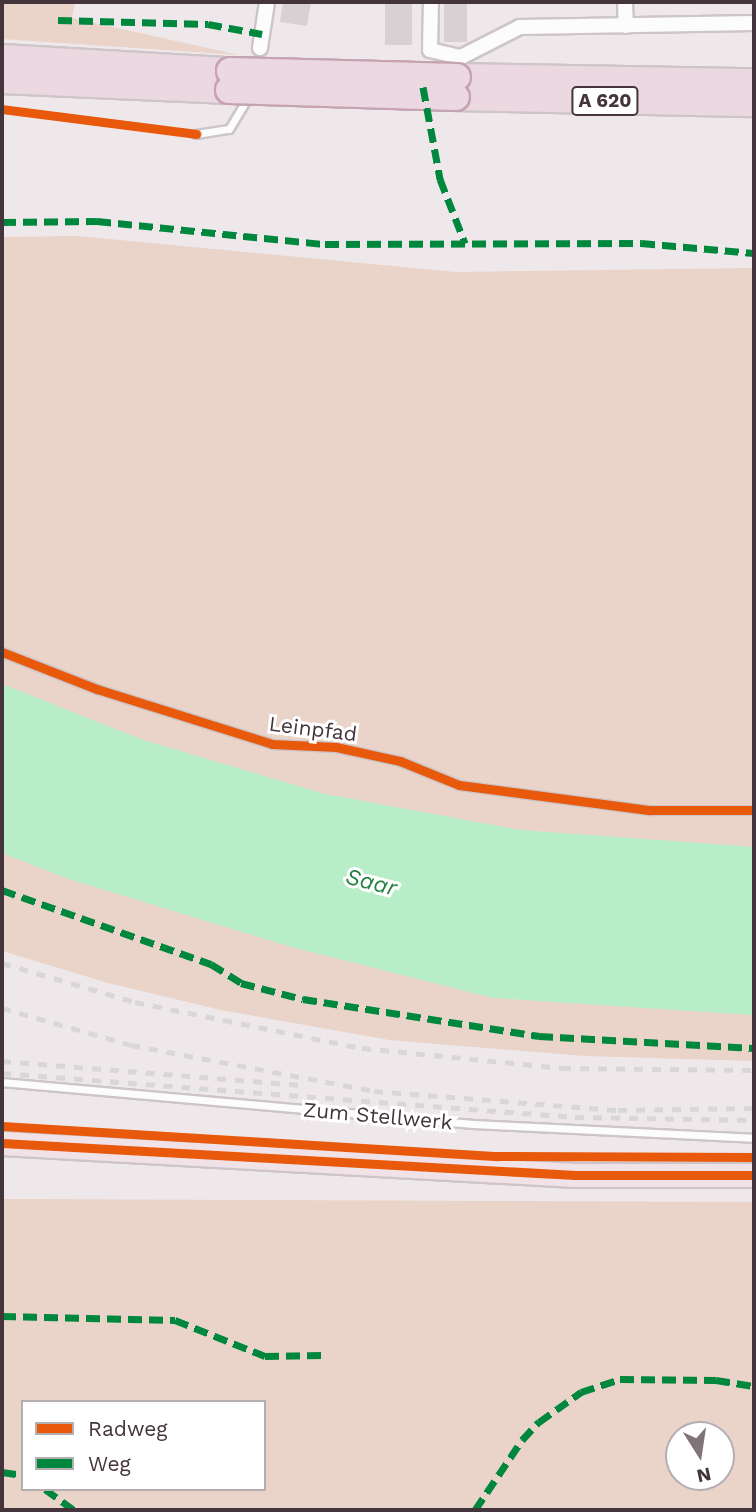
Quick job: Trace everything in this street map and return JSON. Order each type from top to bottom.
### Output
[{"type":"highway","name":"A 620","points":[[2,58],[238,81]]},
{"type":"highway","name":"A 620","points":[[2,80],[238,81],[456,87],[754,103]]},
{"type":"highway","name":"A 620","points":[[456,87],[754,82]]},
{"type":"main road","points":[[2,1143],[561,1174],[754,1175]]},
{"type":"street","points":[[260,48],[267,2]]},
{"type":"street","points":[[431,2],[430,50],[461,57],[520,27],[754,23]]},
{"type":"street","points":[[625,2],[626,26]]},
{"type":"lane","points":[[196,134],[229,129],[241,116],[238,81],[260,48]]},
{"type":"lane","points":[[238,81],[423,86]]},
{"type":"lane","name":"Leinpfad","points":[[2,652],[97,689],[272,744],[337,747],[400,761],[459,785],[650,810],[754,810]]},
{"type":"lane","name":"Zum Stellwerk","points":[[2,1082],[472,1124],[754,1138]]},
{"type":"shaded area","points":[[2,2],[75,2],[72,18],[239,55],[2,39]]},
{"type":"shaded area","points":[[77,236],[456,272],[754,268],[754,847],[520,830],[325,794],[143,740],[2,684],[2,237]]},
{"type":"shaded area","points":[[2,853],[69,879],[288,946],[493,998],[754,1015],[754,1061],[585,1056],[389,1040],[221,1010],[108,983],[2,951]]},
{"type":"shaded area","points":[[2,1199],[754,1202],[754,1510],[2,1510]]},
{"type":"water","name":"Saar","points":[[2,684],[143,740],[325,794],[520,830],[754,847],[754,1015],[493,998],[288,946],[69,879],[2,853]]},
{"type":"building","points":[[283,2],[311,2],[307,26],[280,22]]},
{"type":"building","points":[[385,2],[412,2],[412,45],[385,45]]},
{"type":"building","points":[[444,2],[467,2],[467,42],[444,42]]},
{"type":"railway","points":[[2,963],[135,1002],[362,1048],[562,1068],[754,1070]]},
{"type":"railway","points":[[2,1008],[131,1045],[374,1091],[618,1110],[754,1108]]},
{"type":"railway","points":[[2,1061],[301,1085]]},
{"type":"railway","points":[[2,1073],[575,1117],[754,1120]]},
{"type":"marked path","points":[[58,20],[208,24],[262,34]]},
{"type":"marked path","points":[[423,87],[440,179],[465,243]]},
{"type":"marked path","points":[[2,222],[97,221],[325,244],[641,243],[754,253]]},
{"type":"marked path","points":[[2,890],[211,964],[241,983],[303,999],[539,1036],[754,1048]]},
{"type":"marked path","points":[[2,1316],[175,1320],[265,1356],[322,1355]]},
{"type":"marked path","points":[[475,1510],[522,1440],[539,1422],[581,1392],[620,1379],[716,1380],[754,1386]]},
{"type":"marked path","points":[[2,1472],[21,1475]]},
{"type":"marked path","points":[[48,1491],[74,1510]]},
{"type":"cycle path","points":[[2,109],[196,134]]},
{"type":"cycle path","points":[[2,652],[97,689],[272,744],[336,747],[400,761],[459,785],[650,810],[754,810]]},
{"type":"cycle path","points":[[2,1126],[498,1156],[754,1157]]},
{"type":"cycle path","points":[[2,1143],[575,1175],[754,1175]]}]
